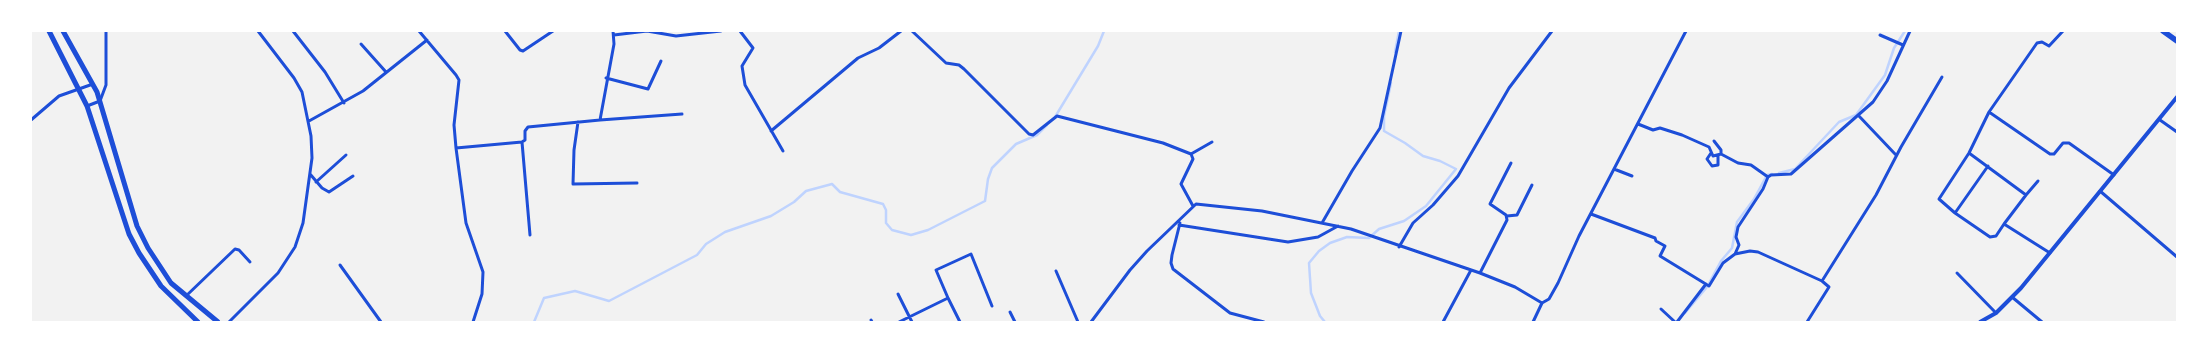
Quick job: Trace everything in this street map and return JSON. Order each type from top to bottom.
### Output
[{"type":"highway","points":[[2163,31],[2177,41]]},
{"type":"main road","points":[[49,31],[87,106],[130,234],[139,253],[161,286],[198,322]]},
{"type":"main road","points":[[63,31],[93,84],[100,101],[137,226],[161,270],[186,296],[218,322]]},
{"type":"street","points":[[87,106],[100,101],[106,85],[106,31]]},
{"type":"street","points":[[229,322],[278,273],[295,247],[303,223],[313,150],[304,100],[298,85],[258,31]]},
{"type":"street","points":[[293,31],[325,72],[344,103]]},
{"type":"street","points":[[419,31],[458,78],[454,125],[456,148],[466,223],[483,272],[482,294],[473,322]]},
{"type":"street","points":[[505,31],[520,50],[523,51],[553,31]]},
{"type":"street","points":[[600,120],[614,35],[613,31]]},
{"type":"street","points":[[614,35],[647,31],[676,36],[721,31]]},
{"type":"street","points":[[740,31],[753,48],[743,63],[743,79],[782,150]]},
{"type":"street","points":[[771,131],[858,58],[879,48],[901,31]]},
{"type":"street","points":[[912,31],[946,63],[959,65],[964,69],[1029,134],[1033,135],[1057,116],[1163,143],[1192,154]]},
{"type":"street","points":[[1322,223],[1352,171],[1380,128],[1401,31]]},
{"type":"street","points":[[1399,247],[1413,223],[1433,205],[1458,176],[1509,88],[1552,31]]},
{"type":"street","points":[[1533,322],[1542,303],[1549,299],[1554,290],[1591,214],[1686,31]]},
{"type":"street","points":[[1735,254],[1739,245],[1736,237],[1738,227],[1763,189],[1768,177],[1771,174],[1791,174],[1873,102],[1884,87],[1910,31]]},
{"type":"street","points":[[2038,181],[1996,236],[1990,237],[1955,213],[1939,199],[1969,153],[1988,112],[2037,43],[2042,42],[2050,46],[2063,31]]},
{"type":"street","points":[[1880,35],[1903,46]]},
{"type":"street","points":[[309,122],[344,103],[427,40]]},
{"type":"street","points":[[361,44],[386,72]]},
{"type":"street","points":[[606,78],[646,89],[661,61]]},
{"type":"street","points":[[1822,281],[1876,195],[1896,156],[1942,77]]},
{"type":"street","points":[[31,120],[59,96],[93,84]]},
{"type":"street","points":[[1980,322],[1996,313],[2050,253],[2160,120],[2177,97]]},
{"type":"street","points":[[1988,112],[2050,154],[2054,154],[2064,143],[2069,143],[2114,175]]},
{"type":"street","points":[[530,235],[522,142],[525,140],[525,131],[528,127],[682,114]]},
{"type":"street","points":[[1858,115],[1896,156]]},
{"type":"street","points":[[2160,120],[2177,132]]},
{"type":"street","points":[[578,122],[574,150],[574,184],[637,183]]},
{"type":"street","points":[[1638,124],[1653,130],[1660,128],[1682,135],[1709,147],[1711,153]]},
{"type":"street","points":[[1711,153],[1707,159],[1712,166],[1718,165],[1721,150],[1714,141]]},
{"type":"street","points":[[456,148],[522,142]]},
{"type":"street","points":[[1192,154],[1212,142]]},
{"type":"street","points":[[1711,153],[1738,163],[1751,165],[1768,177]]},
{"type":"street","points":[[1969,153],[2026,195]]},
{"type":"street","points":[[1192,154],[1193,159],[1181,184],[1193,206]]},
{"type":"street","points":[[316,182],[346,156]]},
{"type":"street","points":[[1511,163],[1490,204],[1507,216],[1517,215],[1532,185]]},
{"type":"street","points":[[1955,213],[1988,166]]},
{"type":"street","points":[[1614,169],[1632,176]]},
{"type":"street","points":[[310,174],[322,188],[331,192],[353,176]]},
{"type":"street","points":[[2100,192],[2177,257]]},
{"type":"street","points":[[1091,322],[1130,270],[1193,206],[1221,206],[1262,211],[1338,226],[1480,273],[1515,287],[1542,303]]},
{"type":"street","points":[[1591,214],[1655,238],[1656,241],[1665,246],[1660,256],[1708,285]]},
{"type":"street","points":[[1480,273],[1507,216]]},
{"type":"street","points":[[1180,219],[1172,255],[1171,263],[1173,268],[1230,313],[1264,322]]},
{"type":"street","points":[[2004,224],[2050,253]]},
{"type":"street","points":[[1179,225],[1288,242],[1318,237],[1338,226]]},
{"type":"street","points":[[186,296],[235,249],[239,250],[250,262]]},
{"type":"street","points":[[1661,309],[1676,322],[1708,285],[1723,263],[1735,254],[1750,251],[1758,252],[1822,281],[1829,288],[1807,322]]},
{"type":"street","points":[[960,322],[936,270],[971,254],[992,306]]},
{"type":"street","points":[[340,265],[381,322]]},
{"type":"street","points":[[1056,270],[1078,322]]},
{"type":"street","points":[[1443,322],[1471,270]]},
{"type":"street","points":[[1957,273],[1996,313]]},
{"type":"street","points":[[898,294],[912,322]]},
{"type":"street","points":[[2012,296],[2042,322]]},
{"type":"street","points":[[899,322],[948,298]]},
{"type":"street","points":[[1010,312],[1015,322]]},
{"type":"waterway","points":[[1055,117],[1098,46],[1104,31]]},
{"type":"waterway","points":[[1395,52],[1399,31]]},
{"type":"waterway","points":[[1779,173],[1795,169],[1839,122],[1856,115],[1885,75],[1894,48],[1905,31]]},
{"type":"waterway","points":[[1325,322],[1320,316],[1311,293],[1309,263],[1319,251],[1330,243],[1347,237],[1369,238],[1379,229],[1404,221],[1426,206],[1456,169],[1440,161],[1423,156],[1405,143],[1384,131],[1384,116],[1391,83]]},
{"type":"waterway","points":[[534,322],[544,298],[575,291],[609,301],[697,255],[706,244],[725,232],[771,216],[794,202],[806,191],[832,184],[840,192],[883,204],[886,210],[886,223],[892,230],[911,235],[928,230],[985,201],[988,179],[992,168],[1016,144],[1037,135],[1047,125]]},
{"type":"waterway","points":[[1685,313],[1707,287],[1721,261],[1732,248],[1737,222],[1754,199],[1767,175],[1772,174]]}]
